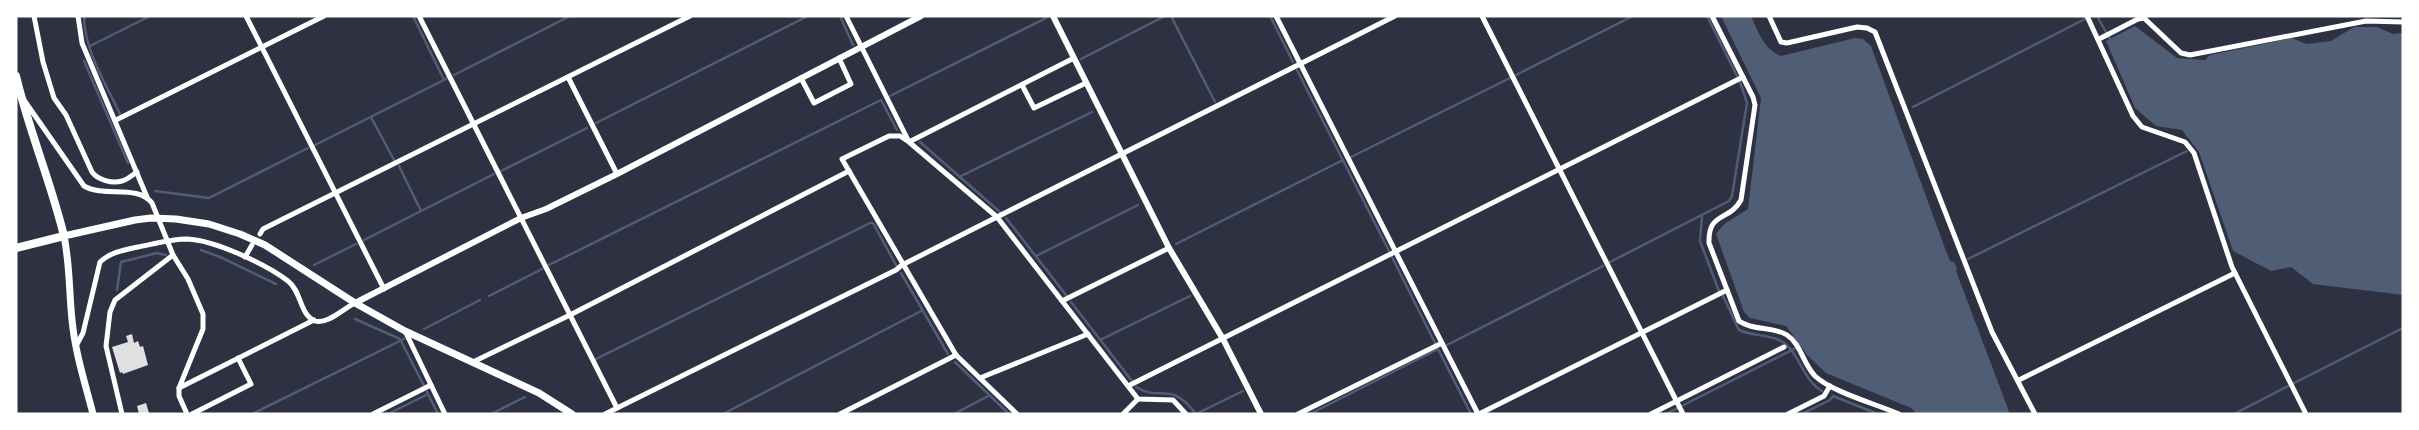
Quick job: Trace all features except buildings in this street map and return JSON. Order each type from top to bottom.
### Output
[{"type":"main road","points":[[16,76],[28,124],[55,201],[64,236],[70,266],[72,320],[76,347],[93,414]]},
{"type":"main road","points":[[16,248],[135,220],[151,218],[176,219],[209,224],[265,245],[355,303],[405,331],[539,393],[572,414]]},
{"type":"street","points":[[34,16],[43,62],[54,98],[66,115],[92,172],[97,178],[122,181],[137,172]]},
{"type":"street","points":[[78,16],[82,43],[147,197],[152,203],[173,255],[188,279],[202,314],[203,329],[179,388],[179,396],[187,414]]},
{"type":"street","points":[[246,16],[384,289]]},
{"type":"street","points":[[116,120],[324,16]]},
{"type":"street","points":[[420,16],[617,408]]},
{"type":"street","points":[[260,234],[263,229],[690,16]]},
{"type":"street","points":[[846,16],[909,142]]},
{"type":"street","points":[[76,347],[83,333],[100,262],[112,253],[185,239],[201,240],[245,257],[288,281],[298,292],[304,313],[314,320],[322,322],[331,319],[340,310],[521,218],[546,209],[617,174],[921,16]]},
{"type":"street","points":[[1053,16],[1169,248],[1223,338],[1261,414]]},
{"type":"street","points":[[1276,16],[1479,414],[1727,290]]},
{"type":"street","points":[[605,414],[896,270],[902,265],[1395,16]]},
{"type":"street","points":[[1482,16],[1682,412]]},
{"type":"street","points":[[1712,16],[1753,97],[1755,105],[1741,200],[1736,209],[1716,220],[1709,230],[1709,242],[1739,321],[1746,326],[1785,334],[1795,342],[1814,375],[1830,386],[1899,414]]},
{"type":"street","points":[[1769,16],[1781,42],[1786,43],[1857,27],[1867,28],[1875,32],[1992,332],[2019,380],[2035,414]]},
{"type":"street","points":[[2088,16],[2100,38],[2132,116],[2142,128],[2185,142],[2194,153],[2235,273],[2306,414]]},
{"type":"street","points":[[2100,38],[2138,19],[2144,18],[2182,53],[2190,55],[2366,20],[2403,22]]},
{"type":"street","points":[[801,78],[814,103],[851,84],[839,58]]},
{"type":"street","points":[[909,142],[1074,58]]},
{"type":"street","points":[[568,77],[617,174]]},
{"type":"street","points":[[1128,386],[1743,77]]},
{"type":"street","points":[[1022,85],[1034,108],[1086,83]]},
{"type":"street","points":[[21,97],[34,111],[56,149],[84,186],[99,192],[140,194],[147,197]]},
{"type":"street","points":[[1017,414],[956,355],[842,159],[889,136],[900,136],[909,142],[997,217],[1138,399]]},
{"type":"street","points":[[473,362],[570,315],[849,171]]},
{"type":"street","points":[[245,257],[252,245]]},
{"type":"street","points":[[1062,301],[1169,248]]},
{"type":"street","points":[[122,414],[106,346],[110,312],[116,300],[173,255]]},
{"type":"street","points":[[2019,380],[2235,273]]},
{"type":"street","points":[[179,388],[314,320]]},
{"type":"street","points":[[405,331],[445,414]]},
{"type":"street","points":[[980,378],[1088,334]]},
{"type":"street","points":[[1298,414],[1442,343]]},
{"type":"street","points":[[1651,414],[1784,347]]},
{"type":"street","points":[[840,414],[956,355]]},
{"type":"street","points":[[192,414],[251,384],[238,358]]},
{"type":"street","points":[[373,414],[431,385]]},
{"type":"street","points":[[1788,414],[1824,396],[1830,386]]},
{"type":"street","points":[[1123,414],[1138,399],[1173,400],[1186,414]]},
{"type":"water","points":[[1721,16],[1751,16],[1766,44],[1781,56],[1855,38],[1863,39],[1871,46],[1946,251],[1950,261],[1954,262],[1957,268],[1956,271],[2010,414],[1917,414],[1911,408],[1826,373],[1808,356],[1786,326],[1750,318],[1744,312],[1716,234],[1724,224],[1748,209],[1761,98]]},
{"type":"water","points":[[2135,26],[2177,58],[2205,60],[2210,55],[2292,38],[2306,44],[2331,41],[2354,27],[2377,27],[2393,34],[2403,33],[2403,295],[2313,284],[2291,267],[2271,271],[2233,251],[2199,152],[2182,130],[2156,126],[2135,108],[2106,41]]},
{"type":"waterway","points":[[84,16],[85,29],[92,54],[102,79],[120,114]]},
{"type":"waterway","points":[[90,46],[150,16]]},
{"type":"waterway","points":[[413,16],[444,80],[447,78]]},
{"type":"waterway","points":[[454,75],[570,16]]},
{"type":"waterway","points":[[596,123],[808,16]]},
{"type":"waterway","points":[[840,16],[853,45]]},
{"type":"waterway","points":[[1081,59],[1165,16]]},
{"type":"waterway","points":[[1171,16],[1215,102]]},
{"type":"waterway","points":[[1270,16],[1293,62]]},
{"type":"waterway","points":[[1516,75],[1633,16]]},
{"type":"waterway","points":[[1707,16],[1737,76]]},
{"type":"waterway","points":[[2097,16],[2111,41]]},
{"type":"waterway","points":[[890,96],[1046,18]]},
{"type":"waterway","points":[[1913,107],[2085,19]]},
{"type":"waterway","points":[[84,61],[128,163]]},
{"type":"waterway","points":[[1297,70],[1389,251]]},
{"type":"waterway","points":[[1351,157],[1510,78]]},
{"type":"waterway","points":[[315,145],[444,80]]},
{"type":"waterway","points":[[1610,262],[1729,201],[1732,196],[1747,103],[1740,82]]},
{"type":"waterway","points":[[549,265],[881,100],[897,130]]},
{"type":"waterway","points":[[959,177],[1092,112]]},
{"type":"waterway","points":[[371,117],[394,160]]},
{"type":"waterway","points":[[501,171],[587,128]]},
{"type":"waterway","points":[[920,142],[1000,212]]},
{"type":"waterway","points":[[155,191],[209,198],[308,148]]},
{"type":"waterway","points":[[1968,259],[2187,151]]},
{"type":"waterway","points":[[1176,244],[1343,160]]},
{"type":"waterway","points":[[399,166],[421,211]]},
{"type":"waterway","points":[[364,240],[494,174]]},
{"type":"waterway","points":[[1036,256],[1138,205]]},
{"type":"waterway","points":[[1702,216],[1700,241],[1719,291]]},
{"type":"waterway","points":[[1006,218],[1066,295]]},
{"type":"waterway","points":[[596,359],[870,223],[873,223],[896,265]]},
{"type":"waterway","points":[[314,265],[356,244]]},
{"type":"waterway","points":[[201,250],[276,284]]},
{"type":"waterway","points":[[117,290],[121,262],[157,253],[166,255]]},
{"type":"waterway","points":[[1392,257],[1435,343]]},
{"type":"waterway","points":[[1447,345],[1603,266]]},
{"type":"waterway","points":[[489,296],[542,269]]},
{"type":"waterway","points":[[901,273],[948,354]]},
{"type":"waterway","points":[[1100,340],[1190,296]]},
{"type":"waterway","points":[[1723,296],[1739,330],[1781,341],[1793,352],[1810,380],[1822,391]]},
{"type":"waterway","points":[[424,329],[480,300]]},
{"type":"waterway","points":[[1071,302],[1132,381]]},
{"type":"waterway","points":[[723,414],[921,311]]},
{"type":"waterway","points":[[355,319],[400,339],[424,386]]},
{"type":"waterway","points":[[2294,383],[2403,328]]},
{"type":"waterway","points":[[252,414],[404,339]]},
{"type":"waterway","points":[[1666,414],[1798,347]]},
{"type":"waterway","points":[[1438,349],[1471,414]]},
{"type":"waterway","points":[[1310,414],[1438,349]]},
{"type":"waterway","points":[[955,362],[1009,414]]},
{"type":"waterway","points":[[2234,414],[2288,386]]},
{"type":"waterway","points":[[1136,387],[1153,393],[1166,393],[1179,397],[1196,414]]},
{"type":"waterway","points":[[1196,414],[1243,391]]},
{"type":"waterway","points":[[427,392],[438,414]]},
{"type":"waterway","points":[[388,414],[428,394]]},
{"type":"waterway","points":[[954,414],[990,395]]},
{"type":"waterway","points":[[1802,414],[1830,400],[1833,396],[1878,414]]},
{"type":"waterway","points":[[491,414],[525,397]]}]
